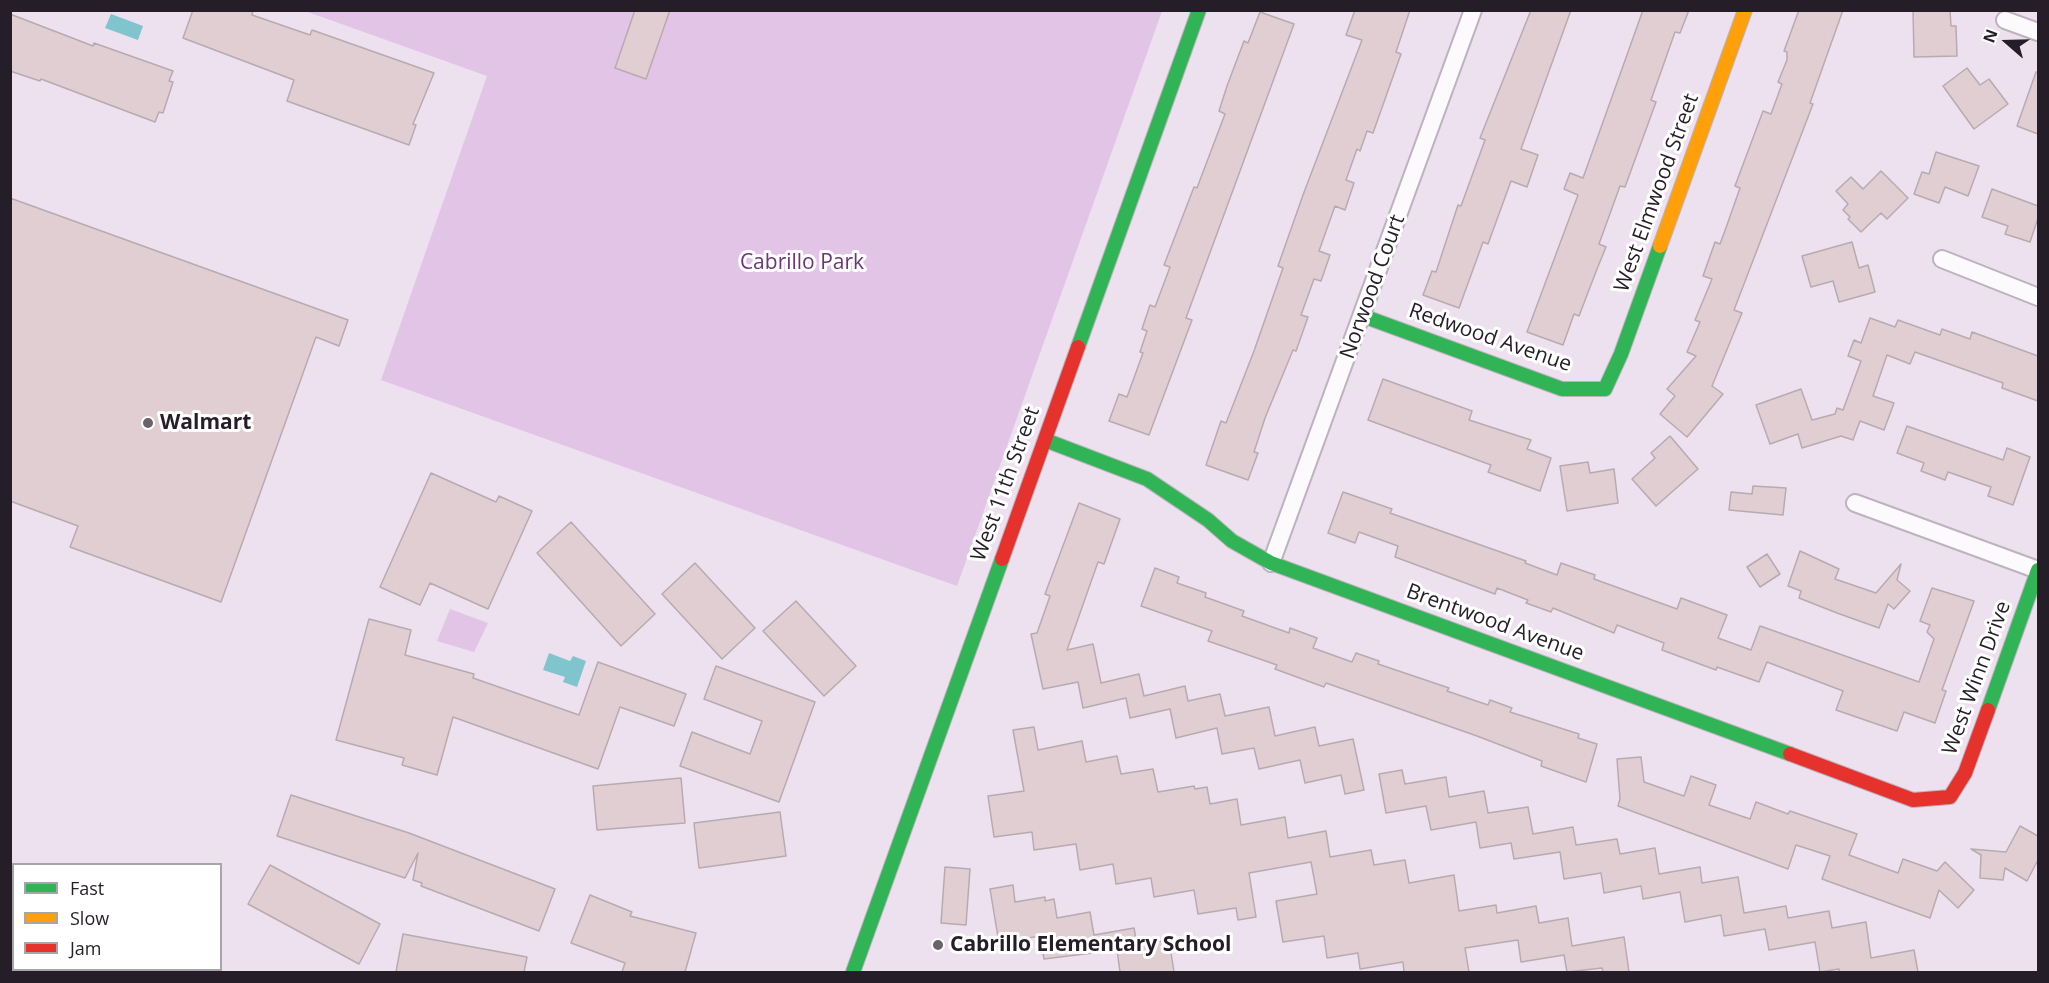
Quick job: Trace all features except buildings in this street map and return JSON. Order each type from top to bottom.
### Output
[{"type":"street","name":"West 11th Street","points":[[853,972],[1199,10]]},
{"type":"street","name":"Norwood Court","points":[[1271,563],[1364,316],[1473,10]]},
{"type":"street","name":"West Elmwood Street","points":[[1605,389],[1621,354],[1745,10]]},
{"type":"street","points":[[2005,20],[2038,32]]},
{"type":"street","points":[[1942,260],[2038,297]]},
{"type":"street","name":"Redwood Avenue","points":[[1364,316],[1562,389],[1605,389]]},
{"type":"street","name":"Brentwood Avenue","points":[[1045,440],[1147,479],[1208,520],[1232,541],[1271,563],[1913,800],[1950,797]]},
{"type":"street","points":[[1855,503],[2038,570]]},
{"type":"street","name":"West Winn Drive","points":[[1950,797],[1965,773],[2038,570]]},
{"type":"green space","name":"Cabrillo Park","points":[[305,11],[1162,11],[957,586],[381,380],[487,76]]},
{"type":"green space","points":[[450,609],[488,623],[474,652],[437,641]]},
{"type":"water","points":[[111,14],[143,26],[138,40],[105,28]]},
{"type":"water","points":[[549,653],[570,661],[573,656],[586,661],[577,687],[563,682],[565,677],[543,670]]},
{"type":"traffic: fast","points":[[1078,347],[1199,10]]},
{"type":"traffic: fast","points":[[1363,316],[1562,389],[1605,389],[1621,354],[1660,246]]},
{"type":"traffic: fast","points":[[1045,440],[1147,479],[1208,520],[1232,541],[1271,563],[1790,754]]},
{"type":"traffic: fast","points":[[853,972],[1002,559]]},
{"type":"traffic: fast","points":[[1988,710],[2038,570]]},
{"type":"traffic: slow","points":[[1660,246],[1745,10]]},
{"type":"traffic: jam","points":[[1002,559],[1078,347]]},
{"type":"traffic: jam","points":[[1790,754],[1913,800],[1950,797],[1965,773],[1988,710]]},
{"type":"place","name":"Walmart","points":[[148,423]]},
{"type":"place","name":"Cabrillo Elementary School","points":[[938,945]]}]
